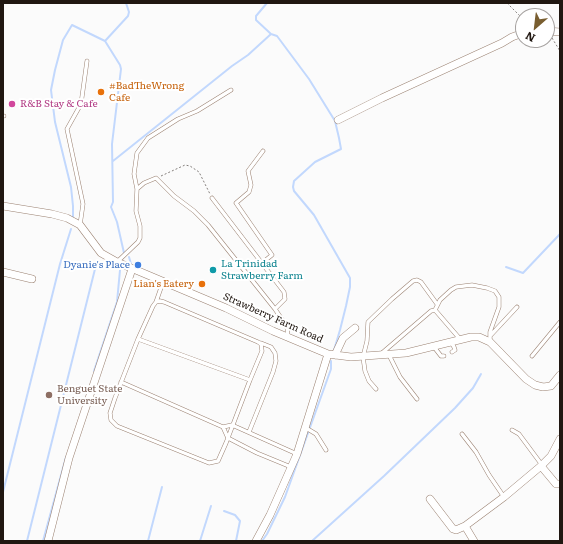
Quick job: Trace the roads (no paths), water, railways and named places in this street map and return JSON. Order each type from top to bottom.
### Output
[{"type":"street","points":[[338,120],[515,36]]},
{"type":"street","name":"Strawberry Farm Road","points":[[3,206],[67,218],[80,225],[101,253],[117,262],[226,308],[288,337],[332,354],[350,357],[363,357],[406,353],[471,337],[490,339]]},
{"type":"street","points":[[48,541],[69,458],[132,269]]},
{"type":"street","points":[[3,272],[32,279]]},
{"type":"street","points":[[256,541],[264,527],[308,429],[332,354],[343,338],[355,328]]},
{"type":"street","points":[[490,339],[526,378],[535,385],[543,387],[551,386],[560,375]]},
{"type":"street","points":[[430,499],[453,529],[456,530],[465,526],[504,497],[542,465],[551,456],[560,440]]},
{"type":"street","points":[[542,465],[556,484],[560,484]]},
{"type":"street","points":[[465,526],[474,541]]},
{"type":"lane","points":[[80,225],[83,204],[67,129],[80,104],[87,61]]},
{"type":"lane","points":[[117,262],[138,242],[140,238],[140,226],[136,211],[138,189],[134,174],[137,153],[148,138],[178,119],[197,111],[231,90]]},
{"type":"lane","points":[[262,263],[272,256],[236,203],[249,192],[251,185],[248,171],[263,151]]},
{"type":"lane","points":[[138,189],[144,183],[156,178],[174,196],[194,211],[275,309],[287,327],[288,337]]},
{"type":"lane","points":[[212,198],[284,292],[284,301],[275,309]]},
{"type":"lane","points":[[376,389],[369,381],[365,371],[363,357],[367,340],[368,322],[413,281],[417,280],[421,282],[437,304]]},
{"type":"lane","points":[[163,282],[156,302],[138,340],[121,382],[110,413],[111,420],[117,426],[209,463],[218,461],[262,351],[262,347],[258,342]]},
{"type":"lane","points":[[435,310],[437,304],[456,287],[472,285],[495,291],[499,297],[499,307],[492,323],[490,339]]},
{"type":"lane","points":[[156,302],[164,302],[271,347],[276,353],[276,361],[273,372],[249,432]]},
{"type":"lane","points":[[490,339],[517,307]]},
{"type":"lane","points":[[435,310],[460,340]]},
{"type":"lane","points":[[380,355],[427,314],[435,310]]},
{"type":"lane","points":[[532,356],[560,322]]},
{"type":"lane","points":[[138,340],[250,380]]},
{"type":"lane","points":[[451,342],[455,350],[452,352]]},
{"type":"lane","points":[[434,347],[441,356],[444,356]]},
{"type":"lane","points":[[389,354],[400,377],[418,399]]},
{"type":"lane","points":[[121,382],[223,427],[232,425],[297,454]]},
{"type":"lane","points":[[223,427],[228,438],[257,453],[291,467]]},
{"type":"lane","points":[[308,429],[316,434],[326,450]]},
{"type":"lane","points":[[512,430],[519,434],[542,465]]},
{"type":"lane","points":[[462,434],[476,452],[504,497]]},
{"type":"waterway","points":[[105,41],[128,16],[129,12],[126,3]]},
{"type":"waterway","points":[[267,3],[256,16],[256,20],[271,34],[277,36],[309,79],[335,121],[339,138],[341,149],[315,162],[294,181],[293,187],[294,191],[314,215],[350,278],[350,287],[346,306],[334,350]]},
{"type":"waterway","points":[[73,219],[71,187],[55,122],[51,90],[63,40],[72,25],[105,41],[121,69],[112,144],[113,202],[111,207],[117,222],[124,253]]},
{"type":"waterway","points":[[113,161],[232,66],[248,55],[271,34]]},
{"type":"waterway","points":[[3,492],[60,264],[71,229]]},
{"type":"waterway","points":[[506,267],[523,273],[560,234]]},
{"type":"waterway","points":[[129,257],[131,264]]},
{"type":"waterway","points":[[27,541],[97,261]]},
{"type":"waterway","points":[[94,371],[117,302],[120,270]]},
{"type":"waterway","points":[[262,541],[285,497],[331,369],[331,361]]},
{"type":"waterway","points":[[312,541],[384,476],[455,408],[473,388],[481,374]]},
{"type":"waterway","points":[[43,541],[66,457]]},
{"type":"waterway","points":[[148,541],[162,487]]},
{"type":"waterway","points":[[200,541],[211,506]]},
{"type":"waterway","points":[[224,511],[235,515],[240,521],[236,541]]},
{"type":"place","name":"#BadTheWrong Cafe","points":[[101,92]]},
{"type":"place","name":"R&B Stay & Cafe","points":[[12,104]]},
{"type":"place","name":"Dyanie's Place","points":[[138,265]]},
{"type":"place","name":"La Trinidad Strawberry Farm","points":[[213,270]]},
{"type":"place","name":"Lian's Eatery","points":[[202,284]]},
{"type":"place","name":"Benguet State University","points":[[49,395]]}]
